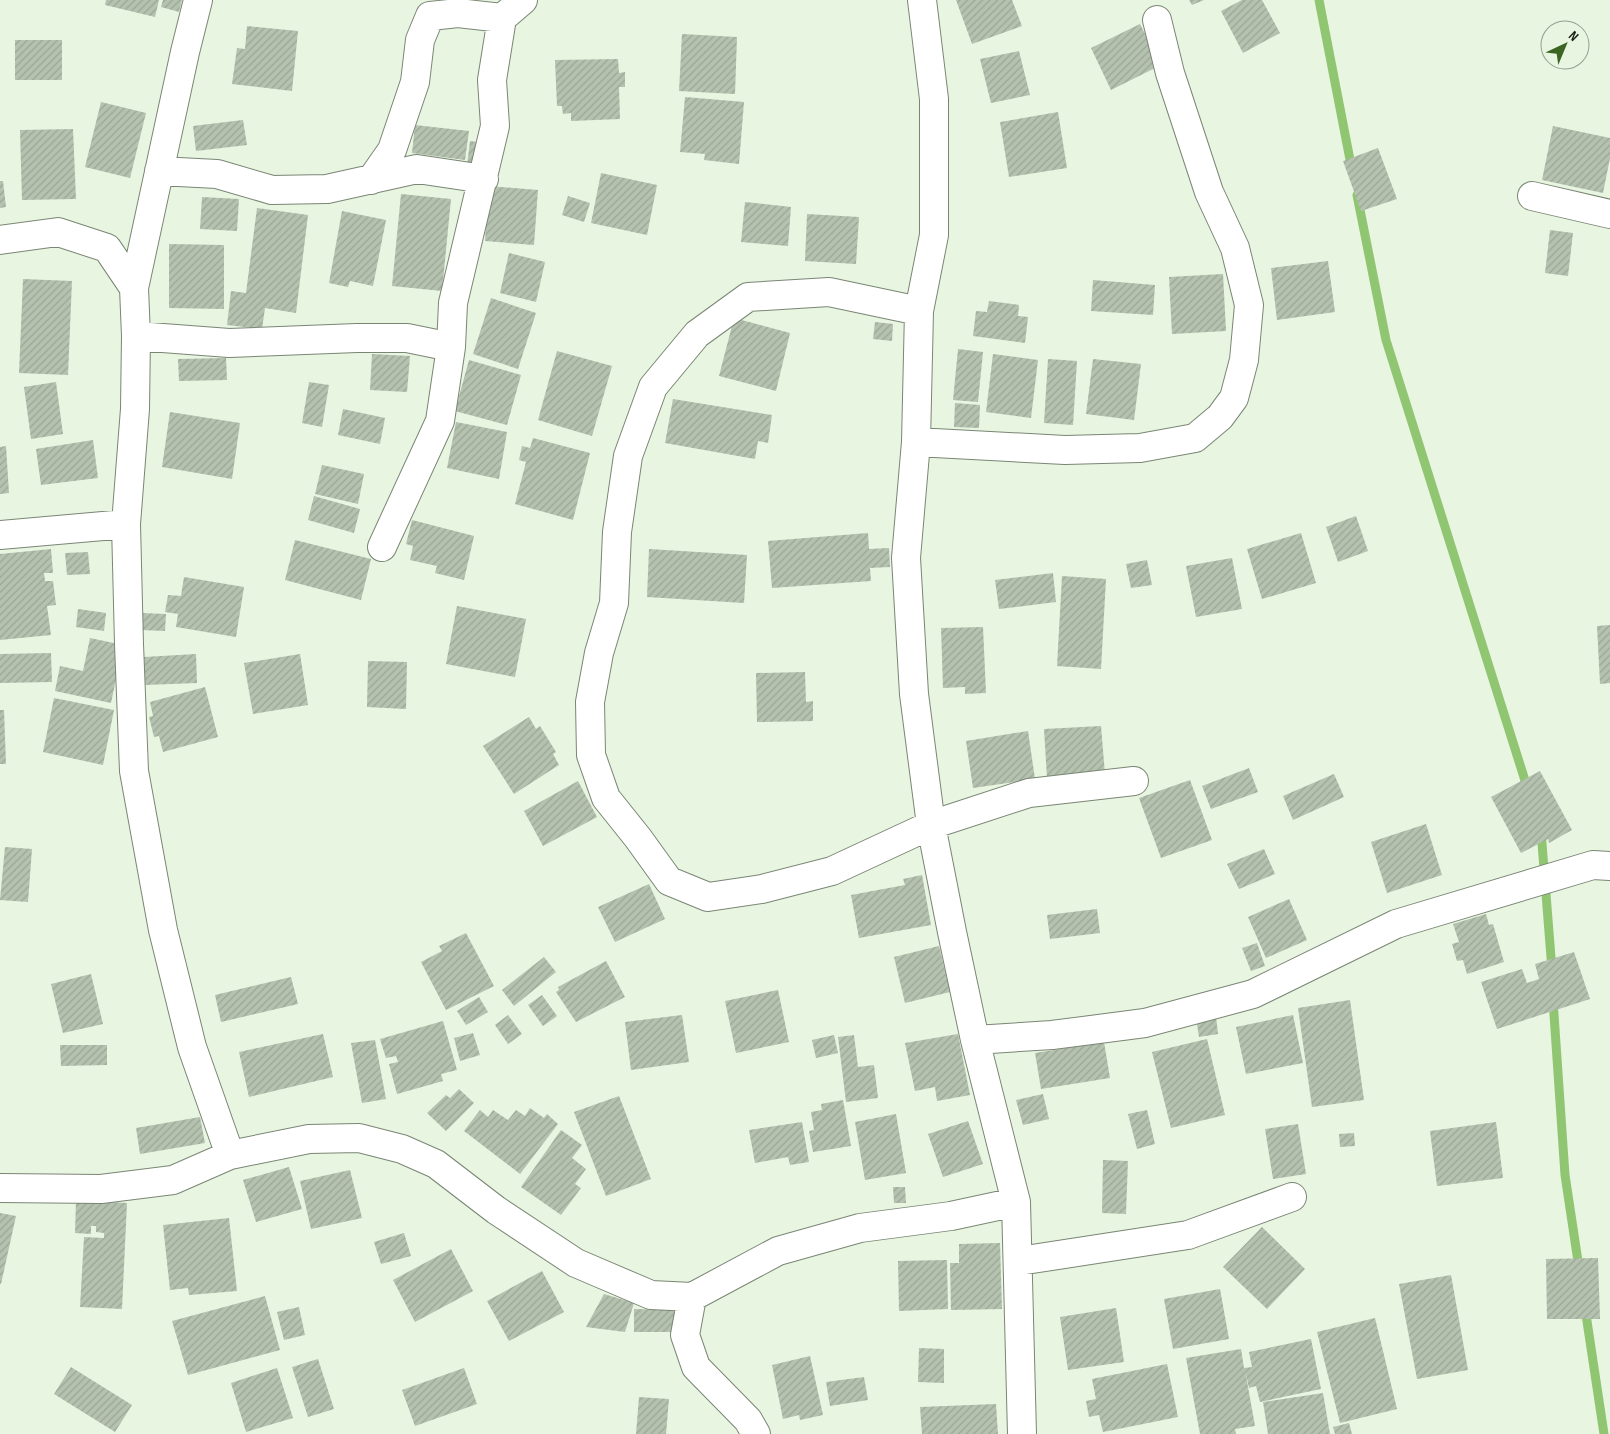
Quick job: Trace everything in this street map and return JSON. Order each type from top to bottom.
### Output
[{"type":"street","points":[[198,0],[134,288],[136,336],[135,409],[126,524],[134,770],[163,930],[192,1047],[230,1155]]},
{"type":"street","points":[[382,547],[440,422],[451,347],[453,303],[495,126],[492,80],[502,18],[523,0]]},
{"type":"street","points":[[922,0],[934,99],[934,235],[919,311],[916,442],[906,558],[914,694],[931,825],[975,1040],[1016,1202],[1022,1434]]},
{"type":"street","points":[[371,180],[392,150],[415,82],[420,40],[430,16],[458,13],[502,18]]},
{"type":"street","points":[[916,442],[1065,450],[1140,448],[1195,438],[1220,416],[1234,398],[1244,360],[1249,305],[1235,248],[1209,192],[1170,73],[1157,20]]},
{"type":"street","points":[[160,171],[217,174],[272,190],[327,189],[417,169],[484,178]]},
{"type":"street","points":[[1532,196],[1610,214]]},
{"type":"street","points":[[0,240],[58,232],[107,248],[134,288]]},
{"type":"street","points":[[919,311],[829,292],[748,297],[697,334],[653,387],[628,456],[617,532],[614,603],[599,653],[590,702],[591,755],[606,798],[669,881],[708,897],[762,889],[832,871],[931,825],[1028,793],[1134,781]]},
{"type":"street","points":[[136,336],[229,343],[408,338],[451,347]]},
{"type":"street","points":[[0,535],[126,524]]},
{"type":"street","points":[[975,1040],[1052,1035],[1145,1023],[1253,994],[1396,924],[1593,865],[1610,866]]},
{"type":"street","points":[[0,1188],[101,1189],[173,1180],[230,1155],[309,1139],[358,1138],[402,1149],[436,1164],[496,1210],[576,1263],[651,1294],[692,1296],[778,1251],[860,1228],[951,1216],[1016,1202]]},
{"type":"street","points":[[1019,1261],[1188,1234],[1292,1197]]},
{"type":"street","points":[[692,1296],[685,1335],[696,1367],[748,1420],[756,1434]]},
{"type":"building","points":[[106,0],[159,0],[155,17],[105,5]]},
{"type":"building","points":[[163,0],[182,0],[179,12],[161,7]]},
{"type":"building","points":[[956,0],[1012,0],[1022,26],[972,44]]},
{"type":"building","points":[[1189,0],[1204,0],[1192,5]]},
{"type":"building","points":[[1242,0],[1262,0],[1280,33],[1243,53],[1221,11]]},
{"type":"building","points":[[1140,24],[1161,65],[1111,90],[1091,48]]},
{"type":"building","points":[[247,26],[298,31],[292,91],[232,84],[237,48],[245,49]]},
{"type":"building","points":[[682,34],[737,37],[735,94],[679,91]]},
{"type":"building","points":[[15,40],[62,40],[62,80],[15,80]]},
{"type":"building","points":[[1019,51],[1030,95],[991,103],[980,59]]},
{"type":"building","points":[[618,59],[619,73],[625,72],[625,87],[619,87],[620,119],[571,121],[571,113],[563,114],[562,106],[557,106],[555,60]]},
{"type":"building","points":[[685,97],[744,102],[739,164],[704,160],[705,154],[680,152]]},
{"type":"building","points":[[101,102],[146,113],[130,178],[85,167]]},
{"type":"building","points":[[1058,112],[1067,168],[1009,177],[1000,122]]},
{"type":"building","points":[[243,120],[247,145],[196,151],[193,126]]},
{"type":"building","points":[[415,125],[469,131],[465,160],[412,153]]},
{"type":"building","points":[[1553,126],[1610,138],[1610,158],[1603,193],[1542,180]]},
{"type":"building","points":[[73,129],[76,199],[22,200],[20,130]]},
{"type":"building","points":[[470,141],[485,143],[482,167],[467,165]]},
{"type":"building","points":[[1378,148],[1397,199],[1361,211],[1343,161]]},
{"type":"building","points":[[601,173],[657,185],[647,235],[591,223]]},
{"type":"building","points":[[0,181],[3,181],[6,207],[0,208]]},
{"type":"building","points":[[488,186],[538,190],[534,245],[485,241]]},
{"type":"building","points":[[401,194],[451,199],[442,291],[392,286]]},
{"type":"building","points":[[568,196],[590,203],[584,222],[562,215]]},
{"type":"building","points":[[202,197],[239,199],[237,231],[200,229]]},
{"type":"building","points":[[745,202],[791,207],[788,246],[741,242]]},
{"type":"building","points":[[257,208],[308,215],[296,313],[265,308],[262,329],[227,325],[231,291],[246,293]]},
{"type":"building","points":[[342,211],[386,220],[373,286],[350,281],[348,287],[329,283]]},
{"type":"building","points":[[807,214],[859,217],[856,264],[805,261]]},
{"type":"building","points":[[1550,230],[1573,233],[1568,276],[1545,273]]},
{"type":"building","points":[[169,244],[224,245],[224,309],[169,308]]},
{"type":"building","points":[[509,253],[545,262],[536,302],[500,293]]},
{"type":"building","points":[[1328,261],[1335,312],[1277,320],[1271,268]]},
{"type":"building","points":[[1223,274],[1226,331],[1172,334],[1169,277]]},
{"type":"building","points":[[23,279],[72,281],[68,375],[19,373]]},
{"type":"building","points":[[1093,280],[1155,285],[1153,315],[1091,311]]},
{"type":"building","points":[[491,298],[536,313],[518,369],[473,354]]},
{"type":"building","points":[[989,301],[1019,305],[1018,316],[1028,317],[1025,343],[973,336],[976,311],[987,312]]},
{"type":"building","points":[[734,318],[790,333],[776,391],[719,376]]},
{"type":"building","points":[[875,322],[893,324],[892,341],[873,339]]},
{"type":"building","points":[[958,349],[983,352],[978,402],[953,400]]},
{"type":"building","points":[[557,351],[612,366],[592,436],[538,420]]},
{"type":"building","points":[[372,354],[410,356],[407,392],[370,390]]},
{"type":"building","points":[[993,354],[1038,360],[1031,418],[986,412]]},
{"type":"building","points":[[226,358],[227,380],[179,381],[178,359]]},
{"type":"building","points":[[1048,359],[1077,361],[1073,425],[1044,423]]},
{"type":"building","points":[[1093,359],[1141,364],[1134,420],[1086,414]]},
{"type":"building","points":[[469,360],[521,375],[507,425],[455,411]]},
{"type":"building","points":[[56,382],[63,434],[31,439],[24,387]]},
{"type":"building","points":[[309,382],[329,385],[322,427],[302,423]]},
{"type":"building","points":[[673,399],[772,415],[768,443],[758,441],[755,459],[665,443]]},
{"type":"building","points":[[955,403],[980,405],[979,428],[954,427]]},
{"type":"building","points":[[343,409],[385,418],[380,444],[338,435]]},
{"type":"building","points":[[170,412],[240,423],[232,479],[162,467]]},
{"type":"building","points":[[456,422],[507,432],[499,479],[447,468]]},
{"type":"building","points":[[533,438],[590,453],[573,520],[515,504],[526,462],[519,460],[522,446],[530,448]]},
{"type":"building","points":[[93,440],[98,478],[41,485],[36,449]]},
{"type":"building","points":[[6,446],[9,493],[0,494],[0,447]]},
{"type":"building","points":[[322,465],[364,474],[358,504],[315,494]]},
{"type":"building","points":[[314,496],[360,509],[354,533],[308,520]]},
{"type":"building","points":[[1356,516],[1368,551],[1338,562],[1326,527]]},
{"type":"building","points":[[412,520],[474,536],[464,580],[435,573],[437,566],[410,560],[413,546],[406,544]]},
{"type":"building","points":[[868,533],[869,549],[889,548],[890,567],[870,568],[871,581],[772,588],[768,541]]},
{"type":"building","points":[[1301,533],[1316,583],[1262,599],[1247,549]]},
{"type":"building","points":[[295,540],[371,559],[361,600],[285,580]]},
{"type":"building","points":[[51,549],[53,573],[44,573],[45,581],[53,581],[56,605],[47,606],[51,635],[0,640],[0,554]]},
{"type":"building","points":[[649,549],[747,555],[744,603],[647,597]]},
{"type":"building","points":[[88,552],[90,574],[67,575],[65,553]]},
{"type":"building","points":[[1232,558],[1242,609],[1196,617],[1186,566]]},
{"type":"building","points":[[1147,560],[1152,585],[1131,588],[1126,564]]},
{"type":"building","points":[[1053,573],[1056,602],[999,609],[995,580]]},
{"type":"building","points":[[1062,576],[1106,579],[1101,669],[1057,666]]},
{"type":"building","points":[[184,577],[244,587],[236,637],[176,627],[178,614],[165,612],[168,595],[181,596]]},
{"type":"building","points":[[457,606],[526,619],[515,677],[446,664]]},
{"type":"building","points":[[78,609],[106,613],[104,631],[76,627]]},
{"type":"building","points":[[142,613],[166,614],[165,631],[141,630]]},
{"type":"building","points":[[1610,625],[1610,683],[1600,684],[1597,626]]},
{"type":"building","points":[[983,627],[986,693],[965,694],[965,687],[943,688],[941,628]]},
{"type":"building","points":[[90,638],[123,645],[111,703],[55,691],[60,666],[83,671]]},
{"type":"building","points":[[51,653],[52,682],[0,683],[0,654]]},
{"type":"building","points":[[196,654],[197,683],[145,685],[144,657]]},
{"type":"building","points":[[300,654],[308,705],[253,714],[244,663]]},
{"type":"building","points":[[368,661],[407,662],[406,709],[367,707]]},
{"type":"building","points":[[805,672],[806,702],[813,701],[813,721],[757,722],[756,673]]},
{"type":"building","points":[[205,687],[218,737],[163,752],[159,736],[154,737],[149,717],[153,716],[150,702]]},
{"type":"building","points":[[54,698],[114,710],[103,765],[43,752]]},
{"type":"building","points":[[0,710],[4,710],[6,764],[0,764]]},
{"type":"building","points":[[529,717],[536,729],[540,726],[556,752],[553,754],[559,765],[514,794],[483,746]]},
{"type":"building","points":[[1101,726],[1105,774],[1047,778],[1044,729]]},
{"type":"building","points":[[1028,731],[1035,779],[973,788],[966,741]]},
{"type":"building","points":[[1249,768],[1258,792],[1211,809],[1202,786]]},
{"type":"building","points":[[1540,771],[1572,830],[1549,843],[1548,839],[1521,853],[1491,797]]},
{"type":"building","points":[[1334,774],[1344,797],[1293,820],[1283,796]]},
{"type":"building","points":[[1190,780],[1212,840],[1161,858],[1139,798]]},
{"type":"building","points":[[578,781],[597,817],[543,846],[524,811]]},
{"type":"building","points":[[1426,824],[1442,875],[1387,893],[1371,842]]},
{"type":"building","points":[[5,847],[32,849],[28,902],[0,900]]},
{"type":"building","points":[[1264,849],[1275,874],[1239,889],[1227,864]]},
{"type":"building","points":[[922,875],[931,925],[859,938],[851,895],[905,885],[903,879]]},
{"type":"building","points":[[649,884],[665,919],[615,942],[598,907]]},
{"type":"building","points":[[1289,899],[1307,940],[1266,958],[1248,917]]},
{"type":"building","points":[[1097,909],[1100,933],[1050,939],[1047,915]]},
{"type":"building","points":[[1486,914],[1489,925],[1493,924],[1504,962],[1467,974],[1463,960],[1457,961],[1452,944],[1459,942],[1453,924]]},
{"type":"building","points":[[466,933],[494,986],[446,1010],[421,962],[442,951],[439,946]]},
{"type":"building","points":[[1257,943],[1265,966],[1251,971],[1242,948]]},
{"type":"building","points":[[939,946],[950,992],[905,1003],[894,957]]},
{"type":"building","points":[[1574,952],[1590,999],[1497,1029],[1481,982],[1522,969],[1527,983],[1539,979],[1535,964]]},
{"type":"building","points":[[544,957],[556,972],[514,1006],[502,990]]},
{"type":"building","points":[[606,961],[625,997],[576,1022],[556,992],[559,990],[558,987]]},
{"type":"building","points":[[91,974],[103,1024],[63,1033],[51,984]]},
{"type":"building","points":[[291,977],[298,1004],[221,1022],[215,995]]},
{"type":"building","points":[[778,990],[789,1042],[736,1053],[725,1001]]},
{"type":"building","points":[[542,995],[557,1016],[543,1026],[528,1005]]},
{"type":"building","points":[[479,997],[488,1012],[466,1025],[457,1011]]},
{"type":"building","points":[[1350,1000],[1364,1100],[1312,1107],[1298,1008]]},
{"type":"building","points":[[508,1015],[522,1034],[508,1044],[495,1025]]},
{"type":"building","points":[[682,1015],[689,1062],[631,1070],[625,1022]]},
{"type":"building","points":[[1293,1015],[1303,1063],[1246,1074],[1236,1027]]},
{"type":"building","points":[[1216,1016],[1218,1034],[1199,1037],[1196,1018]]},
{"type":"building","points":[[443,1021],[457,1070],[441,1074],[443,1081],[397,1094],[389,1064],[398,1062],[396,1056],[386,1058],[380,1039]]},
{"type":"building","points":[[473,1033],[480,1055],[460,1061],[454,1038]]},
{"type":"building","points":[[323,1034],[333,1077],[249,1097],[239,1052]]},
{"type":"building","points":[[958,1034],[970,1095],[937,1101],[935,1087],[915,1091],[905,1043]]},
{"type":"building","points":[[834,1035],[838,1053],[816,1058],[812,1040]]},
{"type":"building","points":[[854,1035],[858,1067],[874,1065],[878,1098],[846,1102],[838,1037]]},
{"type":"building","points":[[1207,1039],[1225,1115],[1171,1128],[1152,1052]]},
{"type":"building","points":[[375,1040],[386,1099],[362,1103],[351,1043]]},
{"type":"building","points":[[1104,1042],[1110,1078],[1041,1089],[1035,1053]]},
{"type":"building","points":[[60,1045],[107,1045],[107,1065],[61,1066]]},
{"type":"building","points":[[459,1089],[474,1103],[446,1131],[427,1113],[446,1095],[450,1098]]},
{"type":"building","points":[[1043,1094],[1049,1119],[1023,1125],[1016,1100]]},
{"type":"building","points":[[619,1096],[651,1179],[606,1196],[574,1112]]},
{"type":"building","points":[[843,1100],[851,1146],[813,1152],[809,1131],[814,1130],[811,1112],[822,1110],[821,1104]]},
{"type":"building","points":[[530,1108],[544,1118],[547,1114],[558,1124],[520,1174],[464,1131],[480,1110],[488,1117],[493,1110],[508,1120],[516,1110],[525,1116]]},
{"type":"building","points":[[1147,1110],[1155,1144],[1137,1149],[1128,1114]]},
{"type":"building","points":[[896,1114],[906,1173],[865,1180],[855,1122]]},
{"type":"building","points":[[200,1117],[205,1143],[140,1154],[136,1128]]},
{"type":"building","points":[[968,1121],[983,1164],[943,1177],[928,1134]]},
{"type":"building","points":[[802,1122],[809,1162],[790,1165],[788,1157],[755,1163],[749,1130]]},
{"type":"building","points":[[1496,1122],[1503,1178],[1437,1186],[1430,1131]]},
{"type":"building","points":[[1298,1124],[1306,1174],[1273,1179],[1265,1129]]},
{"type":"building","points":[[561,1130],[582,1145],[572,1158],[586,1169],[575,1184],[581,1188],[561,1215],[521,1187]]},
{"type":"building","points":[[1354,1133],[1355,1146],[1340,1147],[1339,1134]]},
{"type":"building","points":[[1103,1160],[1128,1161],[1126,1214],[1102,1213]]},
{"type":"building","points":[[289,1167],[302,1209],[256,1222],[243,1180]]},
{"type":"building","points":[[350,1170],[362,1218],[311,1229],[300,1181]]},
{"type":"building","points":[[893,1187],[905,1187],[906,1203],[894,1203]]},
{"type":"building","points":[[76,1200],[127,1203],[122,1309],[80,1307],[84,1237],[104,1238],[104,1233],[96,1232],[96,1226],[91,1226],[91,1234],[75,1233]]},
{"type":"building","points":[[0,1213],[16,1216],[1,1284],[0,1284]]},
{"type":"building","points":[[229,1218],[237,1291],[189,1295],[188,1288],[170,1290],[163,1225]]},
{"type":"building","points":[[1262,1227],[1305,1269],[1267,1309],[1223,1267]]},
{"type":"building","points":[[404,1233],[411,1256],[381,1264],[374,1242]]},
{"type":"building","points":[[1000,1243],[1002,1309],[951,1310],[950,1263],[959,1263],[959,1244]]},
{"type":"building","points":[[451,1249],[473,1291],[415,1322],[393,1280]]},
{"type":"building","points":[[1598,1258],[1600,1319],[1547,1319],[1546,1259]]},
{"type":"building","points":[[947,1260],[948,1309],[899,1311],[898,1261]]},
{"type":"building","points":[[542,1271],[564,1312],[509,1341],[487,1301]]},
{"type":"building","points":[[1451,1275],[1468,1370],[1417,1379],[1399,1284]]},
{"type":"building","points":[[1220,1289],[1229,1339],[1173,1349],[1164,1299]]},
{"type":"building","points":[[604,1294],[634,1303],[625,1332],[586,1327]]},
{"type":"building","points":[[265,1296],[280,1350],[188,1375],[172,1321]]},
{"type":"building","points":[[299,1307],[305,1335],[284,1340],[277,1312]]},
{"type":"building","points":[[1116,1308],[1124,1362],[1068,1370],[1060,1317]]},
{"type":"building","points":[[634,1309],[680,1310],[680,1332],[634,1332]]},
{"type":"building","points":[[1375,1318],[1397,1409],[1340,1423],[1317,1332]]},
{"type":"building","points":[[1311,1339],[1321,1389],[1260,1402],[1256,1386],[1249,1388],[1245,1370],[1255,1426],[1235,1429],[1236,1434],[1200,1434],[1186,1358],[1241,1349],[1244,1368],[1252,1367],[1249,1352]]},
{"type":"building","points":[[919,1348],[944,1349],[944,1383],[918,1382]]},
{"type":"building","points":[[810,1356],[823,1415],[800,1420],[799,1415],[783,1419],[772,1365]]},
{"type":"building","points":[[318,1359],[334,1409],[308,1417],[292,1367]]},
{"type":"building","points":[[1167,1364],[1178,1417],[1103,1432],[1099,1415],[1089,1417],[1086,1401],[1096,1399],[1092,1379]]},
{"type":"building","points":[[71,1367],[132,1405],[115,1432],[54,1394]]},
{"type":"building","points":[[277,1368],[293,1418],[246,1432],[231,1383]]},
{"type":"building","points":[[464,1368],[477,1404],[415,1426],[402,1390]]},
{"type":"building","points":[[864,1377],[868,1400],[830,1406],[826,1382]]},
{"type":"building","points":[[1323,1393],[1330,1434],[1268,1434],[1263,1402]]},
{"type":"building","points":[[639,1397],[669,1399],[666,1434],[636,1434]]},
{"type":"building","points":[[996,1404],[998,1434],[922,1434],[920,1407]]},
{"type":"building","points":[[1349,1423],[1352,1434],[1335,1434],[1333,1427]]},
{"type":"waterway","points":[[1319,0],[1352,170]]},
{"type":"waterway","points":[[1357,195],[1386,340],[1528,790]]},
{"type":"waterway","points":[[1541,831],[1552,970]]},
{"type":"waterway","points":[[1553,1000],[1565,1175],[1579,1268]]},
{"type":"waterway","points":[[1585,1308],[1604,1434]]}]
